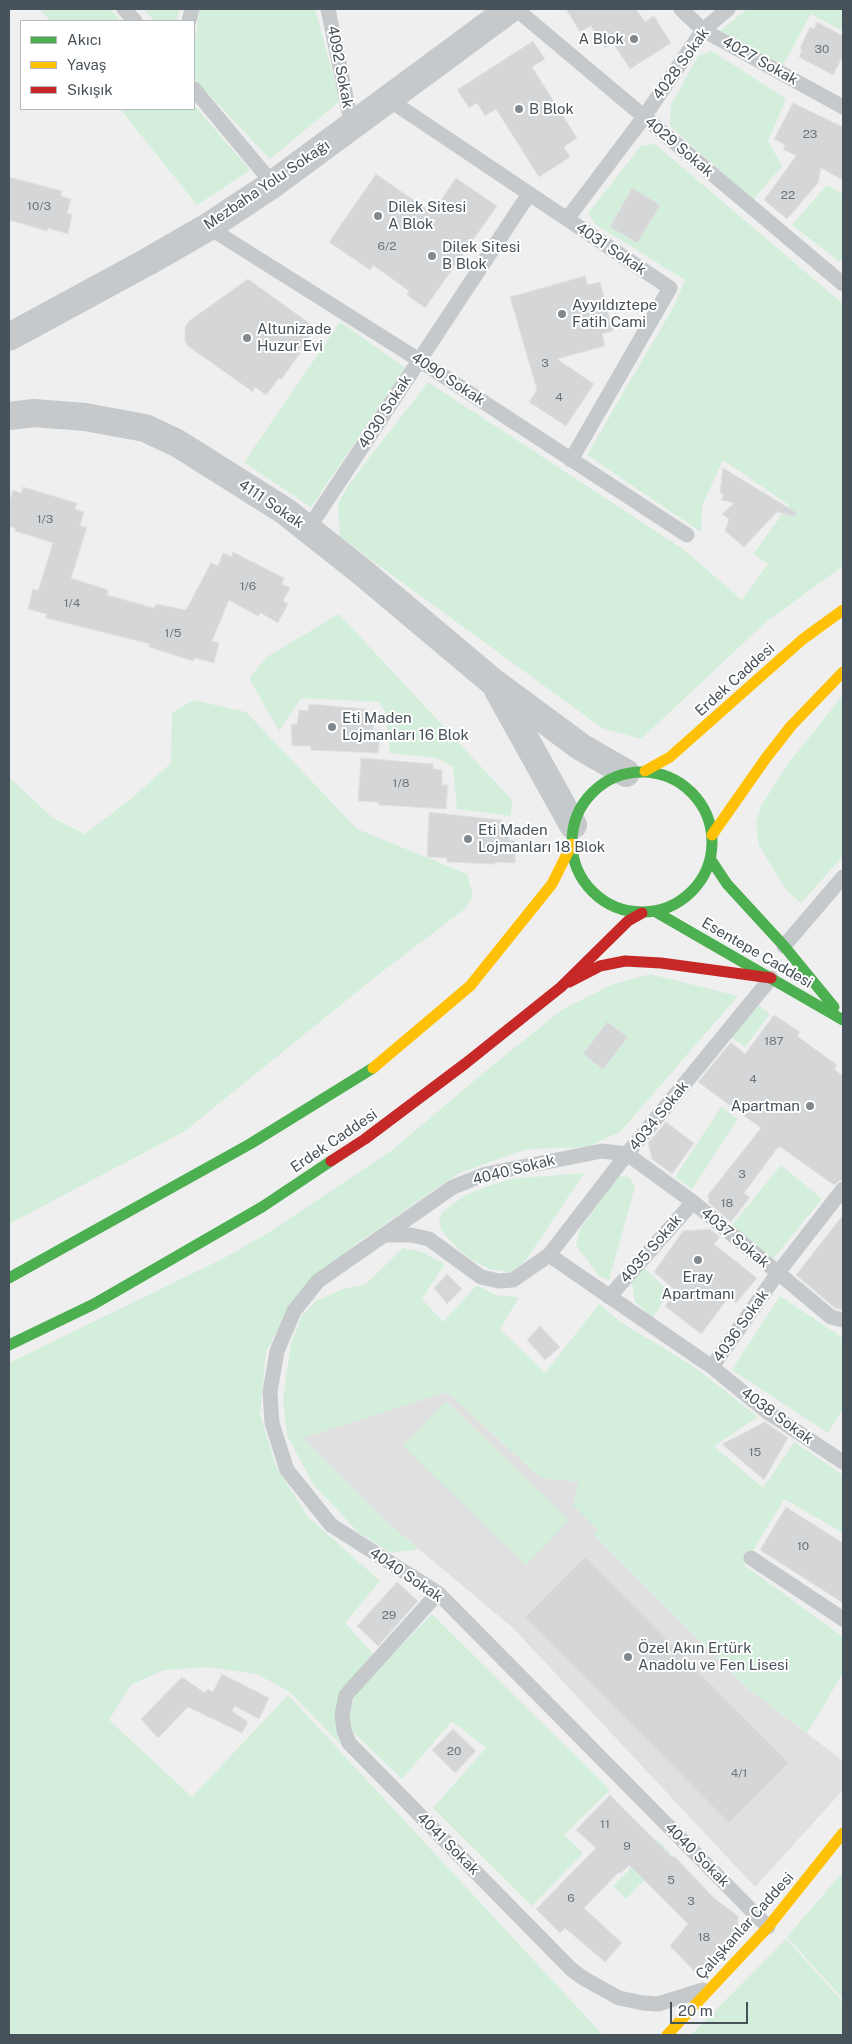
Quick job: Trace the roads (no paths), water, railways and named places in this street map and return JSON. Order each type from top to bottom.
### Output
[{"type":"main road","name":"Erdek Caddesi","points":[[636,772],[670,757],[804,639],[843,610]]},
{"type":"main road","points":[[712,835],[760,766],[791,726],[843,672]]},
{"type":"main road","points":[[9,1278],[250,1144],[371,1069],[470,986],[552,884],[573,835],[581,807],[592,792],[608,780],[636,772],[662,774],[677,780],[691,790],[705,811],[712,835],[711,860],[705,875],[685,899],[671,907],[656,912],[624,911],[607,904],[593,893],[582,879],[574,862],[573,835]]},
{"type":"main road","name":"Esentepe Caddesi","points":[[711,860],[727,884],[784,946],[843,1019]]},
{"type":"main road","name":"Esentepe Caddesi","points":[[656,912],[843,1019]]},
{"type":"main road","name":"Erdek Caddesi","points":[[9,1345],[94,1304],[262,1207],[365,1139],[466,1063],[561,987],[628,921],[642,913]]},
{"type":"main road","points":[[561,987],[600,966],[625,961],[661,963],[771,978]]},
{"type":"main road","name":"Çalışkanlar Caddesi","points":[[667,2035],[768,1927],[843,1834]]},
{"type":"street","name":"Mezbaha Yolu Sokağı","points":[[9,337],[141,266],[208,227],[273,184],[510,9]]},
{"type":"street","name":"4111 Sokak","points":[[9,416],[34,413],[85,417],[144,428],[177,443],[285,511],[362,572],[493,682],[581,747],[636,772]]},
{"type":"street","name":"4111 Sokak","points":[[493,682],[573,835]]},
{"type":"lane","points":[[124,9],[134,20]]},
{"type":"lane","name":"4092 Sokak","points":[[328,9],[352,126]]},
{"type":"lane","name":"4029 Sokak","points":[[516,9],[843,284]]},
{"type":"lane","name":"4027 Sokak","points":[[681,9],[703,30],[843,107]]},
{"type":"lane","name":"4028 Sokak","points":[[567,219],[644,117],[703,30],[728,9]]},
{"type":"lane","points":[[195,90],[273,184]]},
{"type":"lane","name":"4031 Sokak","points":[[388,100],[670,288],[571,460]]},
{"type":"lane","name":"4030 Sokak","points":[[308,529],[529,194]]},
{"type":"lane","name":"4090 Sokak","points":[[208,227],[420,360],[687,535]]},
{"type":"lane","points":[[784,946],[843,878]]},
{"type":"lane","name":"4034 Sokak","points":[[550,1255],[627,1154],[771,978]]},
{"type":"lane","name":"4040 Sokak","points":[[627,1154],[602,1150],[486,1174],[453,1187],[318,1281],[294,1311],[277,1351],[270,1392],[272,1423],[288,1470],[331,1525],[438,1593],[768,1927]]},
{"type":"lane","name":"4037 Sokak","points":[[627,1154],[692,1202],[831,1317],[843,1320]]},
{"type":"lane","name":"4036 Sokak","points":[[712,1368],[777,1274],[843,1189]]},
{"type":"lane","name":"4035 Sokak","points":[[609,1297],[692,1202]]},
{"type":"lane","points":[[385,1235],[411,1235],[429,1239],[482,1277],[499,1282],[513,1280],[550,1255]]},
{"type":"lane","name":"4038 Sokak","points":[[550,1255],[712,1368],[766,1411],[843,1462]]},
{"type":"lane","points":[[751,1558],[843,1619]]},
{"type":"lane","name":"4041 Sokak","points":[[438,1593],[346,1695],[342,1715],[344,1730],[349,1743],[564,1962],[583,1978],[618,1998],[642,2003],[658,2004],[710,1987]]},
{"type":"place","name":"A Blok","points":[[634,39]]},
{"type":"place","name":"B Blok","points":[[519,109]]},
{"type":"place","name":"Dilek Sitesi A Blok","points":[[378,216]]},
{"type":"place","name":"Dilek Sitesi B Blok","points":[[432,256]]},
{"type":"place","name":"Ayyıldıztepe Fatih Cami","points":[[562,314]]},
{"type":"place","name":"Altunizade Huzur Evi","points":[[247,338]]},
{"type":"place","name":"Eti Maden Lojmanları 16 Blok","points":[[332,727]]},
{"type":"place","name":"Eti Maden Lojmanları 18 Blok","points":[[468,839]]},
{"type":"place","name":"Apartman","points":[[810,1106]]},
{"type":"place","name":"Eray Apartmanı","points":[[698,1260]]},
{"type":"place","name":"Özel Akın Ertürk Anadolu ve Fen Lisesi","points":[[628,1657]]}]
